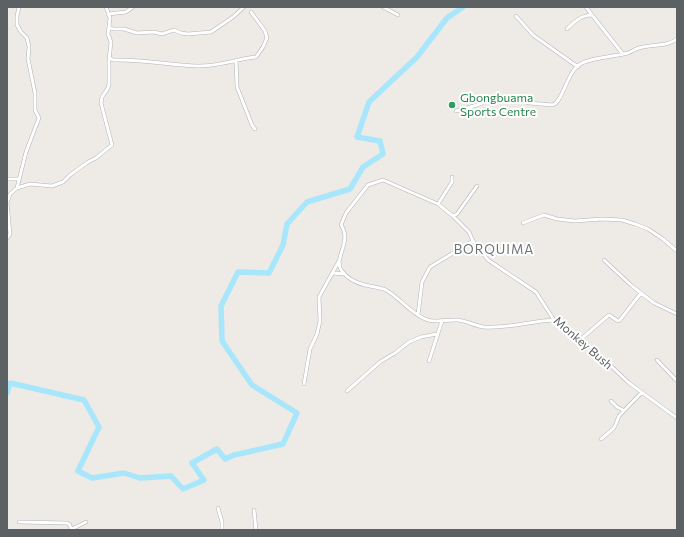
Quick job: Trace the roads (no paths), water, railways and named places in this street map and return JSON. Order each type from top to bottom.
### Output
[{"type":"street","points":[[17,188],[26,152],[38,118],[35,110],[35,93],[28,59],[27,38],[17,25],[17,16],[20,7]]},
{"type":"street","points":[[7,238],[10,234],[7,203],[8,196],[17,188],[30,184],[52,186],[63,182],[70,175],[96,158],[112,145],[101,103],[102,97],[109,86],[111,42],[108,34],[110,21],[106,7]]},
{"type":"street","points":[[108,14],[126,12],[133,7]]},
{"type":"street","points":[[109,27],[137,33],[154,32],[162,34],[174,30],[188,34],[211,32],[233,17],[244,7]]},
{"type":"street","points":[[383,7],[398,15]]},
{"type":"street","points":[[586,7],[622,54]]},
{"type":"street","points":[[110,58],[113,60],[197,66],[221,65],[236,60],[256,57],[266,41],[266,34],[251,12]]},
{"type":"street","points":[[567,29],[586,15],[592,15]]},
{"type":"street","points":[[516,16],[532,35],[578,67]]},
{"type":"street","points":[[672,43],[677,39]]},
{"type":"street","points":[[456,111],[502,96],[529,103],[553,105],[557,103],[567,82],[582,63],[628,53],[638,48],[672,43],[677,44]]},
{"type":"street","points":[[236,60],[236,83],[249,119],[255,129]]},
{"type":"street","points":[[438,204],[452,182],[452,177]]},
{"type":"street","points":[[7,179],[19,179]]},
{"type":"street","name":"Monkey Bush","points":[[339,260],[345,245],[344,230],[341,225],[344,216],[368,185],[383,180],[438,204],[469,232],[473,241],[492,263],[536,292],[554,320],[599,354],[619,375],[677,418]]},
{"type":"street","points":[[453,216],[457,214],[477,186]]},
{"type":"street","points":[[523,223],[544,215],[557,219],[582,222],[594,219],[622,220],[648,229],[677,251]]},
{"type":"street","points":[[418,315],[422,282],[430,267],[473,241]]},
{"type":"street","points":[[304,384],[310,349],[317,334],[320,321],[319,297],[339,260]]},
{"type":"street","points":[[339,260],[341,270],[344,274]]},
{"type":"street","points":[[604,260],[641,293],[659,306],[677,314]]},
{"type":"street","points":[[332,273],[344,274],[361,284],[387,291],[408,309],[430,321],[442,322],[457,320],[476,326],[492,327],[554,320]]},
{"type":"street","points":[[581,339],[609,315],[618,321],[620,320],[641,293]]},
{"type":"street","points":[[429,361],[442,322]]},
{"type":"street","points":[[347,391],[380,362],[409,342],[422,337],[437,334]]},
{"type":"street","points":[[656,360],[677,381]]},
{"type":"street","points":[[601,439],[615,426],[623,410],[642,392]]},
{"type":"street","points":[[611,401],[623,410]]},
{"type":"street","points":[[218,508],[222,522],[222,530]]},
{"type":"street","points":[[254,510],[256,530]]},
{"type":"street","points":[[19,522],[68,523],[71,529],[86,522]]},
{"type":"waterway","points":[[7,393],[10,383],[84,400],[99,427],[78,471],[92,478],[124,473],[140,478],[171,476],[183,489],[204,480],[192,463],[217,449],[225,459],[234,455],[283,444],[297,413],[252,385],[222,341],[221,306],[238,272],[269,273],[283,245],[287,224],[307,202],[350,189],[363,167],[383,154],[380,141],[357,137],[369,102],[417,57],[447,18],[463,7]]},
{"type":"place","name":"Gbongbuama Sports Centre","points":[[452,105]]},
{"type":"district","name":"BORQUIMA","points":[[494,249]]}]
